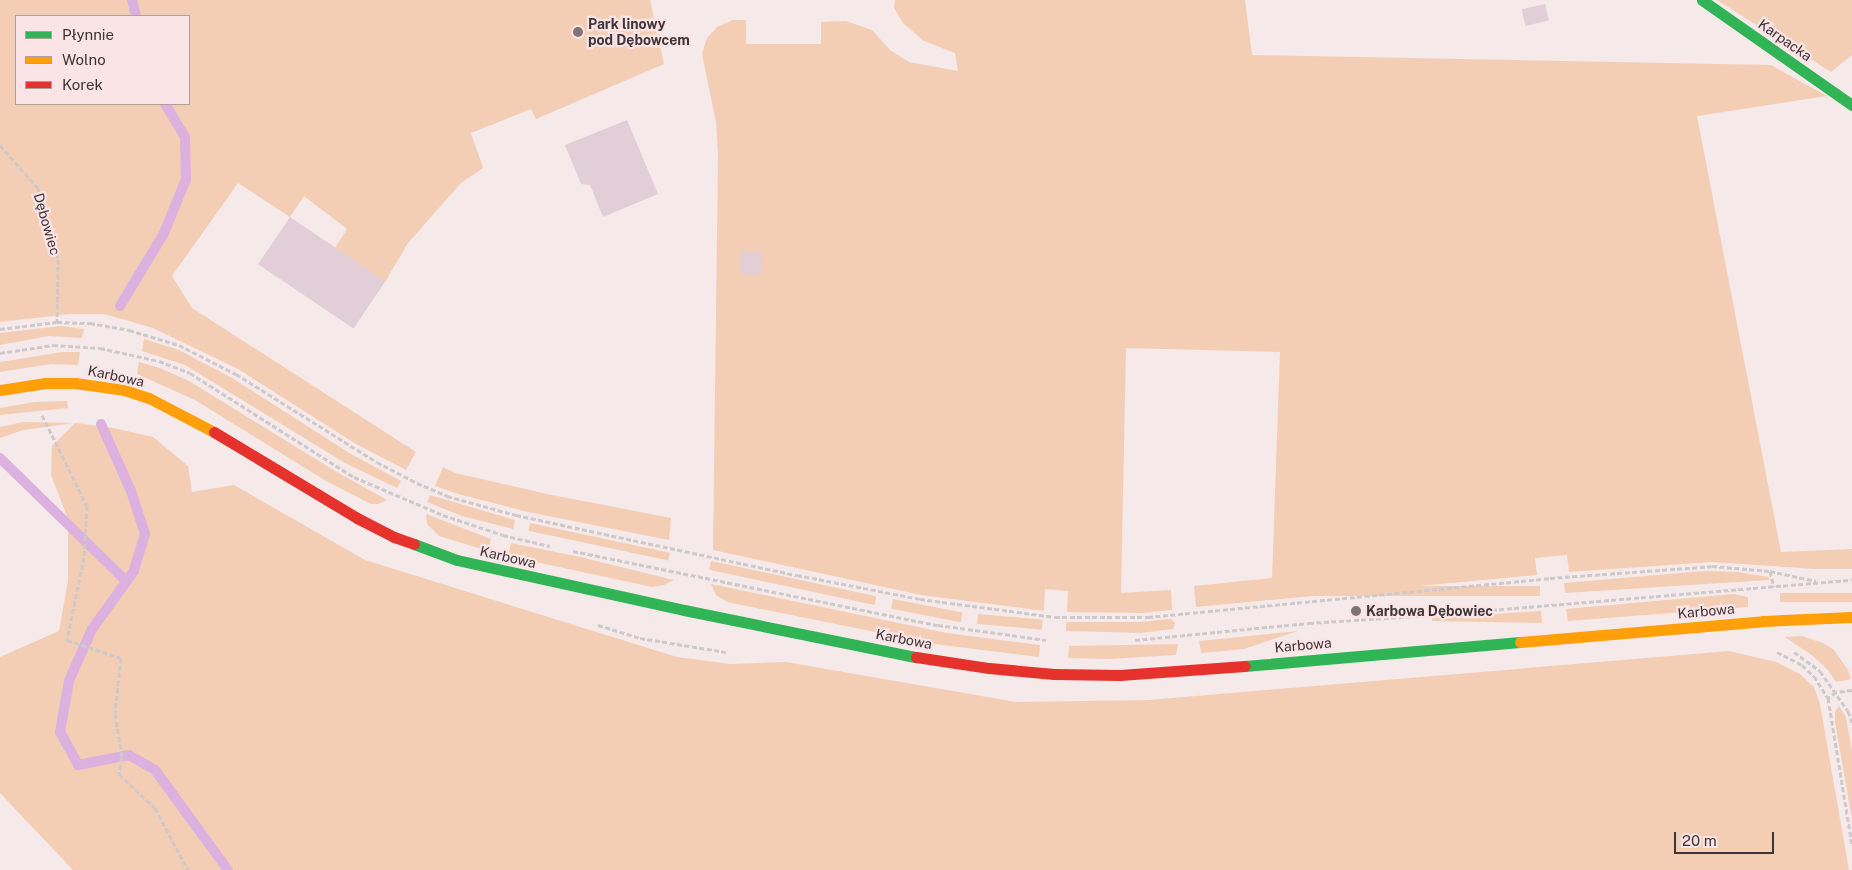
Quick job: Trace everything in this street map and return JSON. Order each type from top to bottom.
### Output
[{"type":"street","name":"Karpacka","points":[[1702,0],[1852,105]]},
{"type":"street","name":"Karbowa","points":[[0,390],[45,383],[75,383],[124,390],[149,398],[187,416],[357,518],[394,537],[457,560],[551,582],[920,658],[988,668],[1054,674],[1120,675],[1763,621],[1852,617]]},
{"type":"path","name":"Dębowiec","points":[[0,145],[38,188],[58,259],[57,322]]},
{"type":"path","points":[[0,329],[57,322],[90,323],[129,330],[180,345],[236,374],[377,462],[447,496],[516,515],[796,576],[920,599],[1054,617],[1148,617],[1550,578],[1712,566],[1770,571],[1819,581]]},
{"type":"path","points":[[0,347],[2,353],[53,345],[100,348],[159,361],[190,373],[354,477],[443,515],[503,535],[555,547]]},
{"type":"path","points":[[42,415],[87,506],[84,557],[67,640],[121,658],[114,714],[122,756],[119,774],[155,808],[188,870]]},
{"type":"path","points":[[32,416],[51,415]]},
{"type":"path","points":[[564,549],[938,625],[1056,641]]},
{"type":"path","points":[[1128,641],[1309,623],[1432,615],[1819,581],[1852,580]]},
{"type":"path","points":[[590,623],[640,638],[716,652],[734,652]]},
{"type":"path","points":[[1852,690],[1836,692],[1828,698],[1852,845]]},
{"type":"shaded area","points":[[0,0],[650,0],[664,64],[536,119],[531,109],[471,133],[483,168],[461,183],[408,243],[385,282],[335,248],[347,229],[304,196],[290,217],[238,183],[172,276],[192,308],[416,452],[406,470],[356,444],[238,369],[153,328],[104,314],[70,314],[0,322]]},
{"type":"shaded area","points":[[895,0],[1245,0],[1252,55],[1771,65],[1827,96],[1697,116],[1781,552],[1852,549],[1852,569],[1815,569],[1712,562],[1569,572],[1567,555],[1535,558],[1537,575],[1196,607],[1194,586],[1272,578],[1280,352],[1126,348],[1121,593],[1171,590],[1172,610],[1143,613],[1067,612],[1068,591],[1045,589],[1044,611],[921,595],[713,550],[718,155],[716,122],[702,54],[707,38],[717,27],[733,20],[746,20],[746,44],[821,44],[821,22],[846,21],[872,30],[890,50],[909,62],[958,71],[955,53],[924,41],[903,23],[894,8]]},
{"type":"shaded area","points":[[1717,0],[1852,0],[1852,55],[1831,72]]},
{"type":"shaded area","points":[[61,326],[84,329],[82,338],[49,336],[0,345],[0,333]]},
{"type":"shaded area","points":[[144,339],[179,350],[232,378],[351,454],[401,481],[397,488],[345,463],[185,365],[142,351]]},
{"type":"shaded area","points":[[62,352],[80,352],[78,365],[51,364],[0,372],[0,362]]},
{"type":"shaded area","points":[[139,362],[160,368],[189,381],[335,471],[387,500],[379,504],[371,504],[326,481],[195,400],[137,374]]},
{"type":"shaded area","points":[[67,401],[68,408],[0,415],[0,408],[34,402]]},
{"type":"shaded area","points":[[23,422],[76,423],[113,428],[153,437],[188,466],[192,492],[234,485],[365,560],[677,657],[730,664],[786,662],[1016,702],[1149,700],[1729,651],[1776,662],[1800,674],[1814,687],[1820,704],[1849,870],[73,870],[0,793],[0,657],[59,631],[68,581],[68,519],[51,475],[52,446],[75,423],[23,430],[0,438],[0,427]]},
{"type":"shaded area","points":[[443,467],[455,473],[547,494],[671,518],[669,540],[528,512],[458,494],[435,486]]},
{"type":"shaded area","points":[[430,495],[515,520],[513,529],[462,516],[427,502]]},
{"type":"shaded area","points":[[426,514],[491,539],[488,551],[439,536],[427,524]]},
{"type":"shaded area","points":[[530,523],[670,553],[668,561],[528,531]]},
{"type":"shaded area","points":[[511,543],[580,557],[674,580],[664,585],[652,587],[508,556]]},
{"type":"shaded area","points":[[711,561],[876,596],[874,605],[709,570]]},
{"type":"shaded area","points":[[1704,571],[1737,572],[1769,577],[1769,580],[1565,593],[1564,583]]},
{"type":"shaded area","points":[[711,584],[947,633],[1040,645],[1039,657],[934,644],[727,602],[716,595]]},
{"type":"shaded area","points":[[1196,586],[1540,586],[1540,596],[1196,596]]},
{"type":"shaded area","points":[[1780,593],[1852,593],[1852,602],[1780,602]]},
{"type":"shaded area","points":[[1734,594],[1748,597],[1748,607],[1568,621],[1566,609]]},
{"type":"shaded area","points":[[893,599],[963,613],[961,622],[891,609]]},
{"type":"shaded area","points":[[1541,611],[1542,623],[1432,621],[1432,618]]},
{"type":"shaded area","points":[[978,614],[1043,620],[1042,630],[977,624]]},
{"type":"shaded area","points":[[1171,619],[1175,623],[1173,629],[1141,633],[1066,631],[1066,622],[1139,622]]},
{"type":"shaded area","points":[[1298,631],[1244,649],[1201,653],[1199,641]]},
{"type":"shaded area","points":[[1802,636],[1823,643],[1834,650],[1848,670],[1851,679],[1836,682],[1828,670],[1813,656],[1785,637]]},
{"type":"shaded area","points":[[1178,644],[1176,655],[1110,659],[1068,658],[1069,646]]},
{"type":"shaded area","points":[[1839,706],[1846,717],[1852,752],[1852,819],[1835,722],[1835,712]]},
{"type":"building","points":[[1545,4],[1549,21],[1525,26],[1522,9]]},
{"type":"building","points":[[627,120],[658,194],[603,217],[590,185],[581,184],[565,145]]},
{"type":"building","points":[[290,217],[385,281],[353,329],[258,264]]},
{"type":"building","points":[[741,251],[762,252],[761,275],[740,274]]},
{"type":"waterway","points":[[132,0],[136,15]]},
{"type":"waterway","points":[[120,306],[164,233],[186,179],[185,137],[166,105]]},
{"type":"waterway","points":[[101,424],[131,491],[145,534],[134,571],[92,629],[69,681],[60,732],[78,765],[129,755],[155,770],[228,870]]},
{"type":"waterway","points":[[0,458],[127,582]]},
{"type":"traffic: fast","points":[[1702,0],[1852,105]]},
{"type":"traffic: fast","points":[[414,544],[457,560],[684,610],[916,657]]},
{"type":"traffic: fast","points":[[1245,666],[1520,642]]},
{"type":"traffic: slow","points":[[0,390],[45,383],[75,383],[124,390],[149,398],[214,432]]},
{"type":"traffic: slow","points":[[1520,642],[1763,621],[1852,617]]},
{"type":"traffic: jam","points":[[214,432],[357,518],[394,537],[414,544]]},
{"type":"traffic: jam","points":[[916,657],[989,668],[1054,674],[1120,675],[1245,666]]},
{"type":"place","name":"Park linowy pod Dębowcem","points":[[578,32]]},
{"type":"place","name":"Karbowa Dębowiec","points":[[1356,611]]}]
